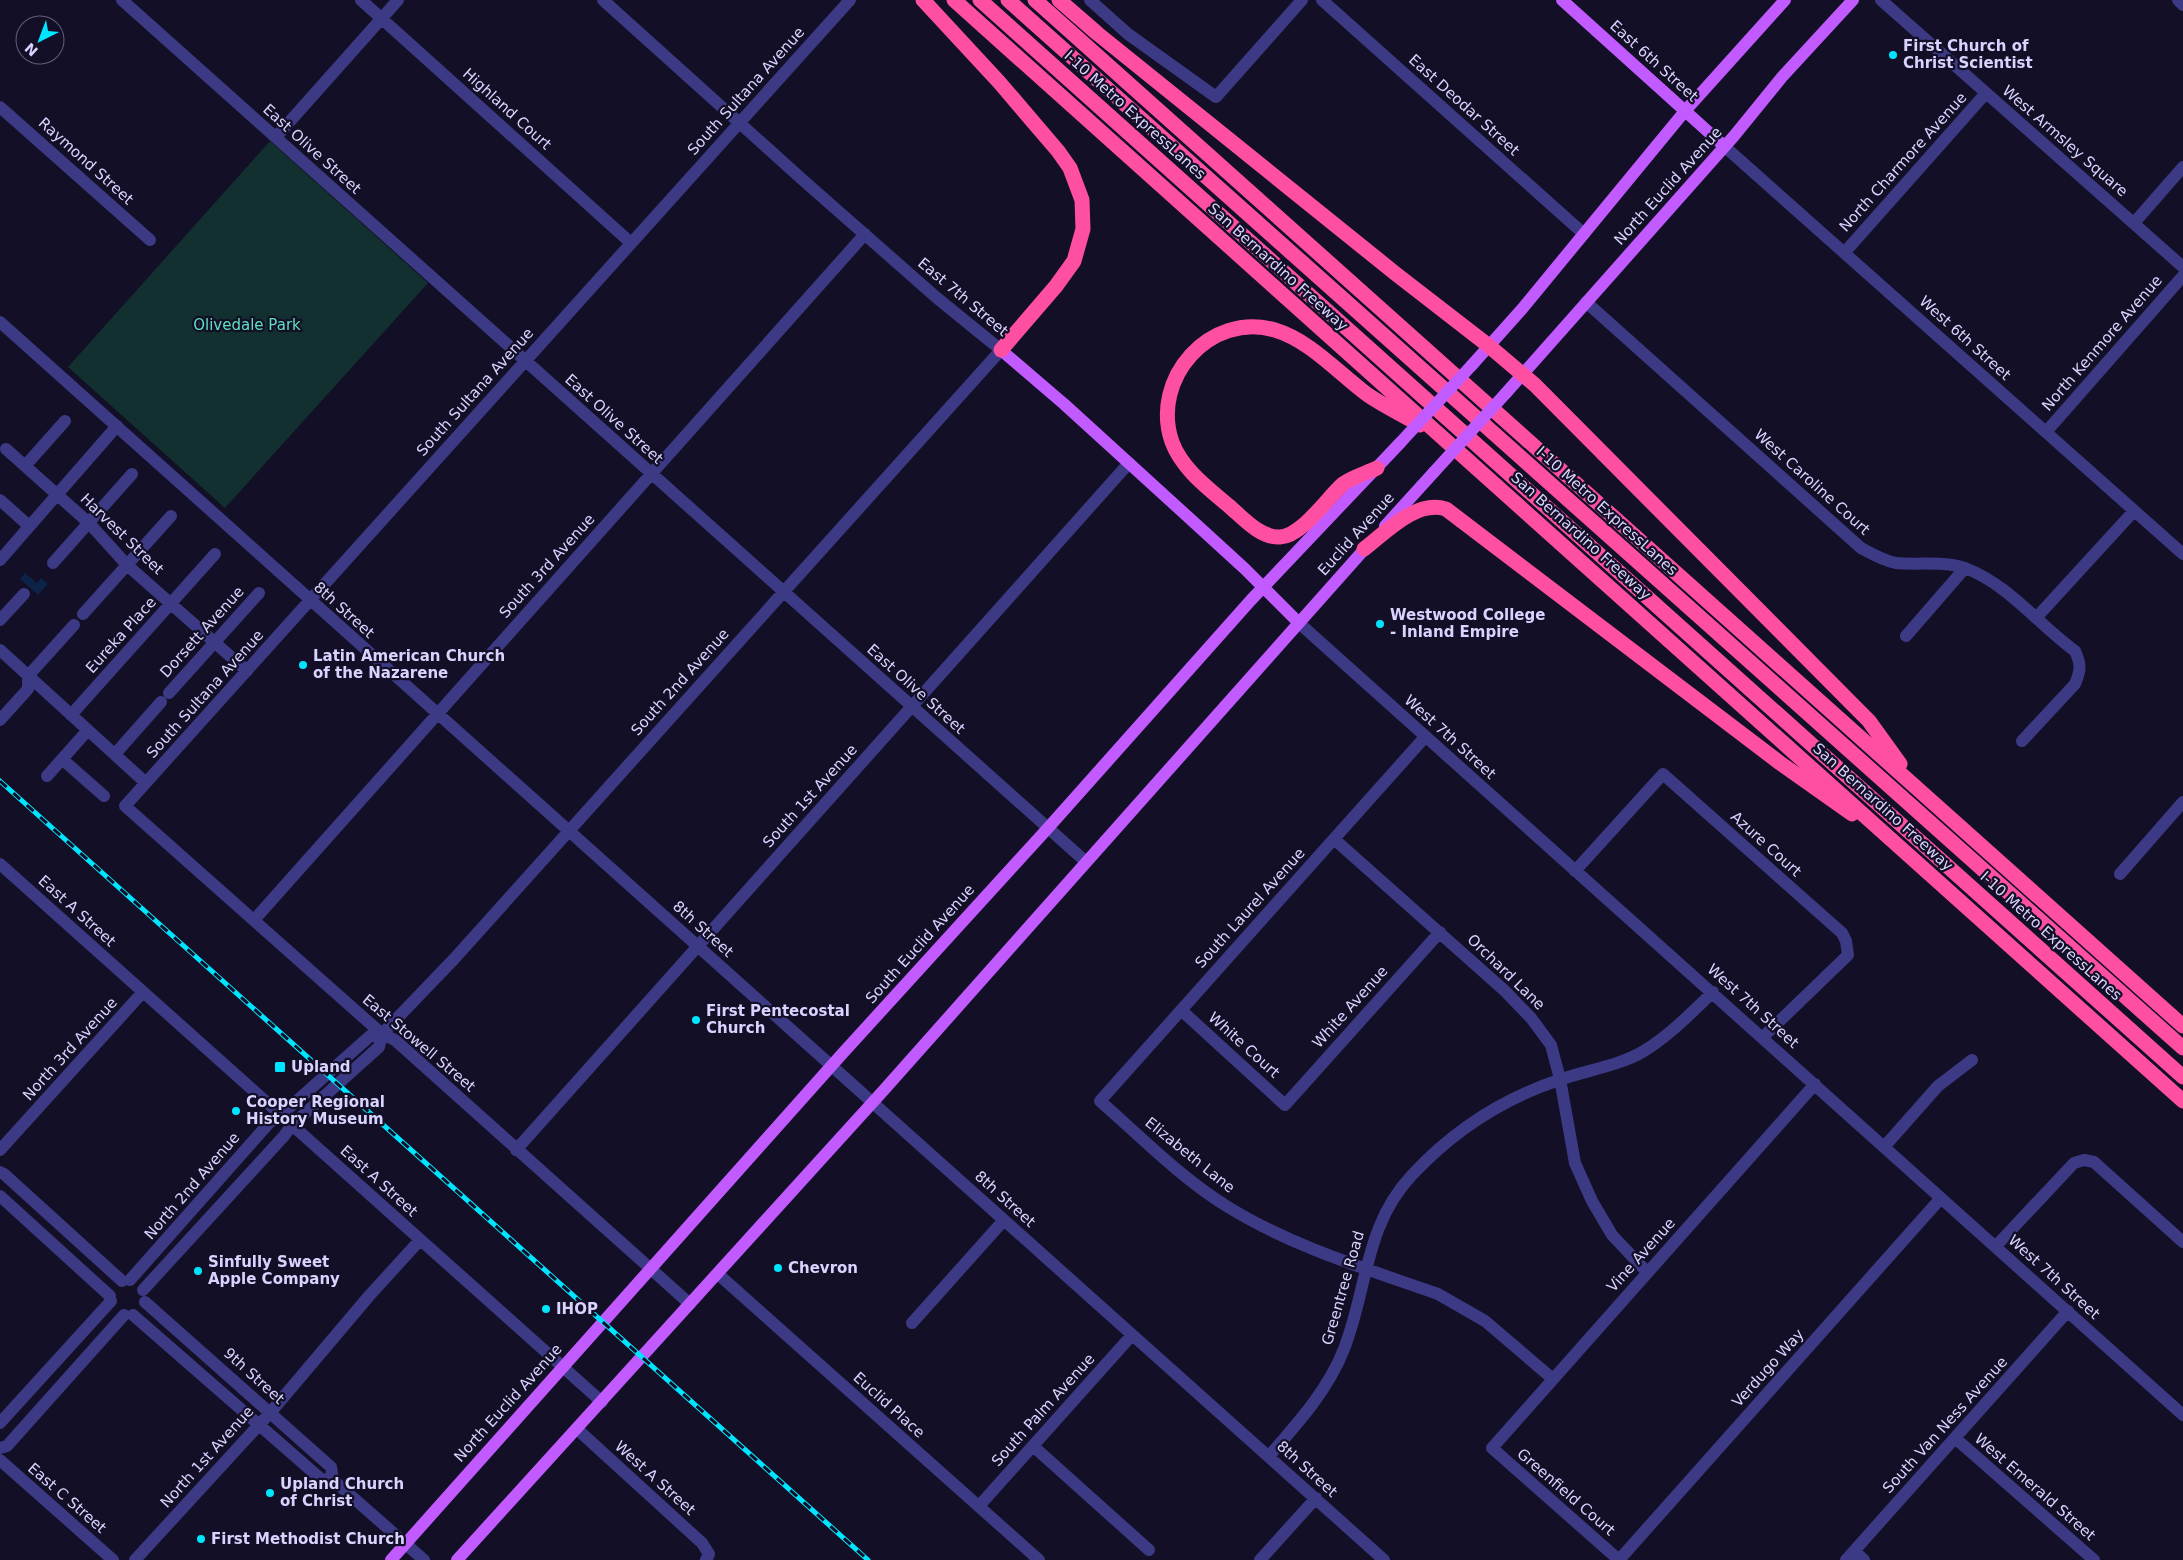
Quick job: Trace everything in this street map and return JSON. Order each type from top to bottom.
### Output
[{"type":"highway","points":[[923,0],[999,82],[1058,150],[1072,174],[1082,200],[1083,229],[1074,261],[1060,281],[1001,350]]},
{"type":"highway","name":"San Bernardino Freeway","points":[[954,0],[1268,283],[1446,439],[1913,857],[2183,1101]]},
{"type":"highway","name":"I-10 Metro ExpressLanes","points":[[980,0],[2183,1077]]},
{"type":"highway","name":"I-10 Metro ExpressLanes","points":[[1008,0],[2183,1048]]},
{"type":"highway","points":[[1035,0],[2183,1026]]},
{"type":"highway","points":[[1059,0],[1098,34],[1389,269],[1490,346],[1522,374],[1613,462],[1869,721],[1916,788]]},
{"type":"highway","points":[[1377,468],[1344,483],[1300,527],[1289,535],[1278,537],[1263,532],[1254,527],[1214,493],[1192,472],[1178,455],[1169,432],[1167,408],[1174,381],[1184,364],[1206,342],[1238,328],[1262,327],[1290,337],[1331,364],[1369,396],[1446,439]]},
{"type":"highway","points":[[1364,549],[1408,516],[1433,506],[1446,509],[1780,762],[1913,857]]},
{"type":"main road","name":"East 6th Street","points":[[1562,0],[1724,146]]},
{"type":"main road","name":"North Euclid Avenue","points":[[1472,365],[1584,234],[1685,111],[1785,0]]},
{"type":"main road","name":"North Euclid Avenue","points":[[1506,393],[1724,146],[1782,77],[1854,0]]},
{"type":"main road","name":"East 7th Street","points":[[1001,350],[1129,463],[1263,587],[1299,623]]},
{"type":"main road","name":"Euclid Avenue","points":[[1194,665],[1263,587],[1472,365]]},
{"type":"main road","name":"Euclid Avenue","points":[[1085,861],[1506,393]]},
{"type":"main road","name":"South Euclid Avenue","points":[[650,1268],[1194,665]]},
{"type":"main road","points":[[457,1560],[873,1102],[1085,861]]},
{"type":"main road","name":"North Euclid Avenue","points":[[391,1560],[650,1268]]},
{"type":"street","name":"East Olive Street","points":[[122,0],[1085,861]]},
{"type":"street","name":"Highland Court","points":[[361,0],[632,243]]},
{"type":"street","points":[[276,138],[398,0]]},
{"type":"street","name":"East 7th Street","points":[[603,0],[937,298],[1001,350]]},
{"type":"street","name":"South Sultana Avenue","points":[[125,806],[850,0]]},
{"type":"street","points":[[1090,0],[1128,34],[1216,97],[1302,0]]},
{"type":"street","name":"East Deodar Street","points":[[1322,0],[1584,234]]},
{"type":"street","name":"West Armsley Square","points":[[1881,0],[2183,267]]},
{"type":"street","points":[[2178,0],[2183,5]]},
{"type":"street","name":"North Charmore Avenue","points":[[1845,252],[1986,93]]},
{"type":"street","name":"Raymond Street","points":[[0,107],[150,240]]},
{"type":"street","name":"West 6th Street","points":[[1724,146],[2183,554]]},
{"type":"street","points":[[2134,223],[2183,167]]},
{"type":"street","name":"South 3rd Avenue","points":[[254,920],[865,234]]},
{"type":"street","name":"North Kenmore Avenue","points":[[2046,432],[2183,276]]},
{"type":"street","name":"West Caroline Court","points":[[1586,302],[1861,548],[1878,557],[1895,562],[1947,564],[1965,568],[1988,579],[2075,650],[2080,662],[2080,672],[2075,684],[2022,741]]},
{"type":"street","name":"8th Street","points":[[0,322],[1384,1560]]},
{"type":"street","name":"South 2nd Avenue","points":[[292,1125],[379,1047],[382,1034],[419,998],[1001,350]]},
{"type":"street","points":[[25,466],[65,421]]},
{"type":"street","points":[[0,560],[117,426]]},
{"type":"street","name":"Harvest Street","points":[[6,449],[89,523],[127,565],[247,671]]},
{"type":"street","name":"South 1st Avenue","points":[[516,1150],[1129,463]]},
{"type":"street","points":[[53,563],[132,474]]},
{"type":"street","points":[[0,500],[29,526]]},
{"type":"street","points":[[2036,618],[2134,511]]},
{"type":"street","points":[[83,614],[171,516]]},
{"type":"street","name":"Eureka Place","points":[[71,715],[214,554]]},
{"type":"street","points":[[1906,636],[1965,568]]},
{"type":"street","name":"Dorsett Avenue","points":[[115,754],[259,593]]},
{"type":"street","points":[[0,620],[24,594]]},
{"type":"street","name":"West 7th Street","points":[[1299,623],[1816,1084],[1940,1198],[2183,1415]]},
{"type":"street","points":[[0,720],[28,689],[28,676],[74,625]]},
{"type":"street","points":[[0,650],[146,783]]},
{"type":"street","points":[[46,776],[88,730]]},
{"type":"street","name":"South Laurel Avenue","points":[[1100,1100],[1425,737]]},
{"type":"street","points":[[62,759],[104,796]]},
{"type":"street","name":"Azure Court","points":[[1575,871],[1663,774],[1842,933],[1846,941],[1848,955],[1763,1037]]},
{"type":"street","points":[[2120,874],[2183,802]]},
{"type":"street","name":"East Stowell Street","points":[[125,806],[382,1034],[395,1040],[690,1304]]},
{"type":"street","name":"Orchard Lane","points":[[1334,839],[1505,991],[1531,1018],[1551,1045],[1560,1080],[1576,1163],[1592,1201],[1612,1235],[1647,1272]]},
{"type":"street","name":"East A Street","points":[[0,864],[602,1402]]},
{"type":"street","name":"White Avenue","points":[[1285,1105],[1440,932]]},
{"type":"street","name":"North 3rd Avenue","points":[[0,1150],[143,992]]},
{"type":"street","name":"Greentree Road","points":[[1269,1456],[1309,1410],[1339,1358],[1356,1313],[1372,1244],[1383,1217],[1410,1177],[1444,1143],[1489,1111],[1518,1095],[1560,1080],[1615,1064],[1643,1051],[1670,1033],[1713,992]]},
{"type":"street","name":"White Court","points":[[1181,1010],[1285,1105]]},
{"type":"street","name":"South 2nd Avenue","points":[[281,1115],[370,1036],[382,1034]]},
{"type":"street","points":[[1884,1147],[1938,1086],[1972,1060]]},
{"type":"street","name":"Vine Avenue","points":[[1492,1448],[1816,1084]]},
{"type":"street","name":"Elizabeth Lane","points":[[1100,1100],[1184,1175],[1228,1207],[1284,1238],[1438,1294],[1485,1321],[1553,1380]]},
{"type":"street","name":"North 2nd Avenue","points":[[126,1281],[269,1123],[281,1115]]},
{"type":"street","points":[[0,1448],[7,1446],[128,1315],[140,1310],[144,1296],[292,1125]]},
{"type":"street","points":[[1996,1246],[2074,1163],[2084,1160],[2094,1162],[2183,1242]]},
{"type":"street","points":[[0,1172],[126,1281],[138,1284],[144,1296]]},
{"type":"street","points":[[0,1196],[110,1298],[114,1309],[128,1315]]},
{"type":"street","name":"Verdugo Way","points":[[1619,1560],[1940,1198]]},
{"type":"street","points":[[912,1323],[1004,1220]]},
{"type":"street","name":"North 1st Avenue","points":[[135,1560],[259,1426],[369,1296],[420,1240]]},
{"type":"street","name":"Euclid Place","points":[[718,1274],[1039,1560]]},
{"type":"street","points":[[0,1423],[110,1298],[115,1286],[126,1281]]},
{"type":"street","name":"9th Street","points":[[144,1296],[331,1467],[333,1480]]},
{"type":"street","name":"South Van Ness Avenue","points":[[1850,1556],[2068,1311]]},
{"type":"street","name":"9th Street","points":[[128,1315],[321,1479],[333,1480],[424,1560]]},
{"type":"street","name":"South Palm Avenue","points":[[979,1506],[1132,1335]]},
{"type":"street","name":"West A Street","points":[[577,1429],[702,1543],[708,1557]]},
{"type":"street","name":"West Emerald Street","points":[[1955,1438],[2094,1560]]},
{"type":"street","points":[[1033,1446],[1149,1550]]},
{"type":"street","name":"Greenfield Court","points":[[1492,1448],[1619,1560]]},
{"type":"street","name":"East C Street","points":[[0,1460],[113,1560]]},
{"type":"street","points":[[1260,1560],[1316,1498]]},
{"type":"street","points":[[1850,1556],[1864,1560]]},
{"type":"green space","name":"Olivedale Park","points":[[270,141],[428,283],[225,508],[68,367]]},
{"type":"water","points":[[25,573],[37,583],[41,578],[48,584],[38,595],[20,579]]},
{"type":"railway","points":[[0,781],[868,1560]]},
{"type":"place","name":"First Church of Christ Scientist","points":[[1893,55]]},
{"type":"place","name":"Westwood College - Inland Empire","points":[[1380,624]]},
{"type":"place","name":"Latin American Church of the Nazarene","points":[[303,665]]},
{"type":"place","name":"First Pentecostal Church","points":[[696,1020]]},
{"type":"place","name":"Upland","points":[[280,1067]]},
{"type":"place","name":"Cooper Regional History Museum","points":[[236,1111]]},
{"type":"place","name":"Chevron","points":[[778,1268]]},
{"type":"place","name":"Sinfully Sweet Apple Company","points":[[198,1271]]},
{"type":"place","name":"IHOP","points":[[546,1309]]},
{"type":"place","name":"Upland Church of Christ","points":[[270,1493]]},
{"type":"place","name":"First Methodist Church","points":[[201,1539]]}]
